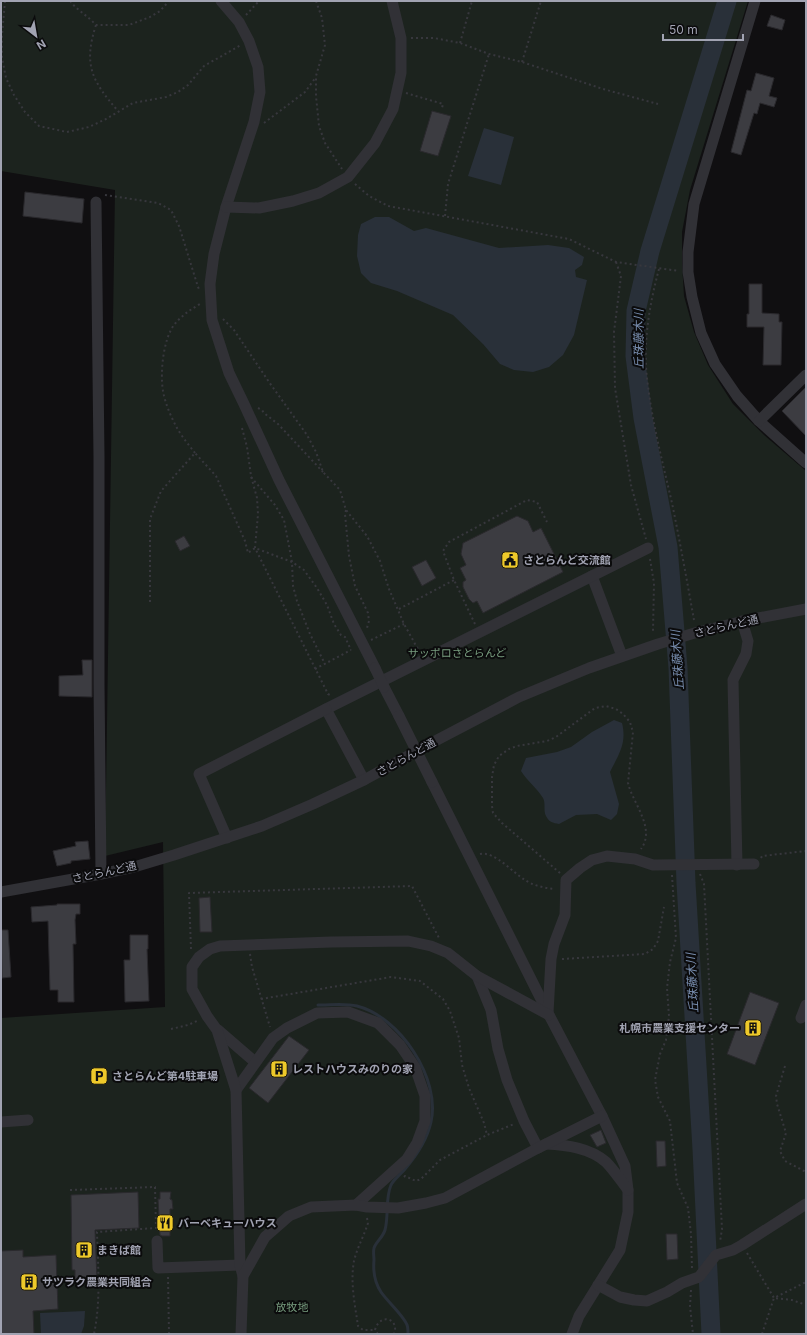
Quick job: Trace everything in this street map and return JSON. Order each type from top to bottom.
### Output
[{"type":"street","points":[[221,1],[240,22],[249,41],[258,67],[260,92],[251,133],[226,207],[214,254],[210,284],[212,320],[228,374],[244,404],[279,480],[602,1116],[625,1166],[628,1190],[628,1212],[620,1250],[579,1316],[572,1334]]},
{"type":"street","points":[[226,207],[259,208],[293,202],[319,193],[348,177],[375,143],[393,108],[401,73],[401,38],[392,1]]},
{"type":"street","points":[[755,1],[694,204],[689,245],[688,272],[692,297],[701,333],[715,364],[737,396],[759,421],[806,463]]},
{"type":"street","points":[[101,199],[99,684],[101,874]]},
{"type":"street","points":[[759,421],[806,375]]},
{"type":"street","points":[[227,838],[199,774],[648,548]]},
{"type":"street","points":[[592,576],[622,656]]},
{"type":"street","name":"さとらんど通","points":[[1,892],[134,867],[262,826],[364,780],[519,697],[589,668],[660,643],[698,632],[742,621],[806,609]]},
{"type":"street","points":[[738,865],[733,680],[746,654],[748,641],[742,621]]},
{"type":"street","points":[[326,709],[364,780]]},
{"type":"street","points":[[549,1014],[551,959],[554,944],[565,914],[566,885],[580,868],[592,860],[607,856],[635,859],[652,865],[696,866],[754,864]]},
{"type":"street","points":[[255,1062],[217,1030],[207,1016],[192,989],[192,967],[199,956],[210,949],[220,946],[408,941],[431,946],[448,953],[477,976],[549,1014]]},
{"type":"street","points":[[477,976],[491,1010],[498,1049],[507,1080],[524,1121],[542,1146]]},
{"type":"street","points":[[801,1018],[806,1005]]},
{"type":"street","points":[[236,1090],[273,1038],[287,1028],[317,1013],[348,1012],[378,1023],[400,1046],[415,1067],[425,1096],[425,1121],[417,1143],[407,1159],[356,1205]]},
{"type":"street","points":[[217,1030],[236,1090],[240,1265],[243,1276],[241,1334]]},
{"type":"street","points":[[243,1276],[266,1237],[289,1216],[311,1207],[356,1205],[395,1208],[445,1198],[602,1116]]},
{"type":"street","points":[[1,1122],[28,1120]]},
{"type":"street","points":[[542,1146],[569,1146],[591,1153],[606,1162],[628,1190]]},
{"type":"street","points":[[598,1285],[620,1297],[647,1301],[682,1283],[696,1278],[720,1254],[742,1245],[806,1204]]},
{"type":"street","points":[[157,1241],[158,1268],[240,1265]]},
{"type":"path","points":[[5,1],[2,34],[2,58],[6,78],[14,95],[25,112],[39,126],[67,132],[89,127],[133,103],[166,97],[178,92],[188,85],[204,66],[249,41]]},
{"type":"path","points":[[70,1],[96,25],[129,25],[150,17],[160,11],[169,1]]},
{"type":"path","points":[[240,22],[259,1]]},
{"type":"path","points":[[316,1],[322,18],[325,45],[316,76],[319,126],[325,143],[339,166],[348,177],[369,196],[388,206],[569,239],[616,262],[688,272]]},
{"type":"path","points":[[460,43],[472,1]]},
{"type":"path","points":[[522,62],[541,1]]},
{"type":"path","points":[[96,25],[92,35],[90,65],[93,76],[101,89],[118,110]]},
{"type":"path","points":[[401,38],[434,38],[460,43],[489,54],[522,62],[603,89],[658,104]]},
{"type":"path","points":[[445,216],[448,184],[489,54]]},
{"type":"path","points":[[251,133],[304,92],[316,76]]},
{"type":"path","points":[[397,90],[443,104],[442,108]]},
{"type":"path","points":[[101,199],[158,203],[170,210],[179,226],[198,287],[210,298],[188,310],[173,326],[165,345],[162,369],[163,391],[177,430],[216,476],[245,541],[248,553],[255,548]]},
{"type":"path","points":[[616,262],[621,276],[614,332],[615,388],[631,485],[646,535],[654,583],[653,631]]},
{"type":"path","points":[[659,269],[648,322],[648,386],[694,620]]},
{"type":"path","points":[[211,314],[223,319],[234,330],[307,435],[316,452],[323,472]]},
{"type":"path","points":[[244,404],[262,410],[278,424],[340,490],[346,510],[367,536],[380,561],[389,589],[404,624],[420,652]]},
{"type":"path","points":[[242,425],[251,476],[257,498],[258,514],[255,548],[328,694],[334,696]]},
{"type":"path","points":[[150,602],[150,518],[161,491],[195,453]]},
{"type":"path","points":[[251,476],[275,505],[284,520],[292,562],[293,586],[310,634],[325,664]]},
{"type":"path","points":[[475,624],[442,551],[448,542],[527,500],[537,502],[547,522]]},
{"type":"path","points":[[346,510],[345,514],[349,556],[355,586],[368,613],[369,621],[367,628],[369,633]]},
{"type":"path","points":[[255,548],[292,562],[304,570],[327,605],[334,624],[341,635],[345,637],[351,650]]},
{"type":"path","points":[[398,609],[454,580]]},
{"type":"path","points":[[469,856],[483,853],[493,856],[526,881],[533,884],[548,888],[566,885],[554,867],[493,813],[492,777],[494,765],[499,756],[509,749],[517,746],[547,741],[556,737],[595,708],[606,706],[616,709],[623,714],[630,722],[633,732],[628,783],[644,822],[647,834],[643,847],[635,859]]},
{"type":"path","points":[[754,864],[759,864],[762,856],[806,852]]},
{"type":"path","points":[[674,866],[676,938],[670,962],[667,988],[669,1016],[666,1040],[660,1054],[655,1080],[658,1096],[670,1121],[677,1183],[688,1208],[696,1278],[690,1306],[693,1334]]},
{"type":"path","points":[[696,866],[704,884],[722,1228],[720,1254]]},
{"type":"path","points":[[192,967],[189,893],[412,886],[448,953]]},
{"type":"path","points":[[551,959],[645,954],[653,949],[658,941],[664,906]]},
{"type":"path","points":[[249,945],[252,967],[273,1038]]},
{"type":"path","points":[[261,999],[392,977],[420,981],[443,999],[450,1011],[459,1038],[462,1065],[469,1088],[484,1123],[487,1135]]},
{"type":"path","points":[[171,1029],[188,1025],[207,1016]]},
{"type":"path","points":[[785,1066],[776,1096],[776,1104],[786,1133],[780,1151],[785,1161],[806,1172]]},
{"type":"path","points":[[401,1179],[405,1176],[416,1181],[421,1179],[440,1160],[487,1135],[524,1121]]},
{"type":"path","points":[[70,1190],[155,1187],[156,1228],[97,1232],[98,1314],[94,1334]]},
{"type":"path","points":[[367,1207],[368,1223],[354,1262],[353,1289],[358,1326],[363,1330],[375,1330]]},
{"type":"path","points":[[742,1245],[774,1298]]},
{"type":"path","points":[[168,1268],[169,1334]]},
{"type":"path","points":[[762,1334],[774,1298],[806,1282]]},
{"type":"path","points":[[774,1298],[792,1300],[806,1305]]},
{"type":"path","points":[[375,1330],[380,1321],[385,1319],[391,1320],[396,1330],[394,1334]]},
{"type":"path","points":[[375,1330],[378,1334]]},
{"type":"green space","name":"サッポロさとらんど","points":[[1,1],[748,1],[690,190],[682,232],[682,263],[684,296],[694,332],[708,365],[733,404],[764,435],[806,471],[806,1334],[1,1334],[1,1018],[165,1007],[163,842],[105,856],[115,190],[1,171]]},
{"type":"shaded area","points":[[484,128],[514,137],[501,185],[468,176]]},
{"type":"shaded area","points":[[375,217],[389,217],[414,231],[426,228],[499,248],[548,245],[569,248],[584,257],[582,265],[575,270],[576,277],[587,280],[574,335],[563,355],[549,367],[533,372],[514,370],[500,364],[483,344],[453,315],[397,291],[371,283],[361,273],[357,256],[358,235],[361,224]]},
{"type":"shaded area","points":[[614,720],[622,723],[624,737],[621,748],[610,772],[619,804],[617,814],[611,820],[597,814],[576,815],[559,824],[551,822],[545,814],[543,798],[521,771],[526,758],[557,752],[571,747],[592,732]]},
{"type":"shaded area","points":[[85,1311],[84,1326],[81,1334],[41,1334],[40,1313]]},
{"type":"building","points":[[771,15],[785,20],[782,30],[767,26]]},
{"type":"building","points":[[756,73],[774,78],[769,96],[777,98],[774,107],[760,103],[757,114],[754,113],[741,155],[731,152],[747,90],[751,91]]},
{"type":"building","points":[[432,111],[451,116],[438,156],[420,151]]},
{"type":"building","points":[[25,192],[84,199],[82,223],[23,216]]},
{"type":"building","points":[[749,284],[762,284],[762,313],[779,314],[779,322],[782,322],[781,365],[763,365],[764,327],[747,327],[747,314],[749,314]]},
{"type":"building","points":[[806,387],[806,436],[782,411]]},
{"type":"building","name":"さとらんど交流館","points":[[517,516],[528,521],[533,532],[541,528],[563,572],[483,613],[477,601],[473,603],[469,599],[463,587],[463,582],[466,580],[460,568],[466,565],[461,554],[463,543]]},
{"type":"building","points":[[184,536],[190,546],[180,551],[175,541]]},
{"type":"building","points":[[426,560],[436,578],[422,586],[412,567]]},
{"type":"building","points":[[82,660],[92,660],[92,697],[59,696],[59,676],[83,675]]},
{"type":"building","points":[[88,841],[90,859],[71,861],[71,863],[57,866],[53,851],[76,846],[75,842]]},
{"type":"building","points":[[210,897],[212,932],[200,932],[199,898]]},
{"type":"building","points":[[57,904],[80,904],[80,914],[76,914],[75,920],[76,944],[73,944],[74,1002],[58,1002],[58,990],[50,990],[48,921],[32,922],[31,907]]},
{"type":"building","points":[[1,930],[8,930],[11,977],[2,978]]},
{"type":"building","points":[[130,935],[148,935],[147,949],[149,1001],[125,1002],[124,960],[130,960]]},
{"type":"building","name":"札幌市農業支援センター","points":[[750,992],[779,1003],[755,1065],[727,1054]]},
{"type":"building","name":"レストハウスみのりの家","points":[[289,1036],[309,1050],[268,1103],[249,1088]]},
{"type":"building","points":[[601,1130],[606,1143],[597,1147],[590,1135]]},
{"type":"building","points":[[656,1141],[665,1141],[666,1166],[657,1167]]},
{"type":"building","name":"まきば館","points":[[138,1192],[139,1228],[95,1230],[97,1280],[75,1281],[75,1270],[72,1270],[71,1195]]},
{"type":"building","name":"バーベキューハウス","points":[[160,1192],[171,1192],[170,1199],[172,1200],[173,1209],[170,1209],[170,1236],[160,1235],[158,1199],[160,1199]]},
{"type":"building","points":[[666,1234],[677,1234],[678,1259],[667,1260]]},
{"type":"building","name":"サツラク農業共同組合","points":[[23,1250],[23,1257],[56,1255],[58,1309],[33,1311],[34,1334],[1,1334],[1,1251]]},
{"type":"waterway","name":"丘珠藤木川","points":[[711,1334],[702,1149],[686,883],[678,668],[668,547],[643,418],[635,356],[636,311],[650,251],[727,1]]},
{"type":"waterway","points":[[318,1005],[352,1005],[373,1012],[402,1036],[414,1052],[430,1087],[432,1105],[429,1129],[417,1153],[391,1185],[388,1196],[385,1230],[374,1250],[374,1273],[377,1285],[384,1296],[405,1321],[408,1327],[408,1334]]},
{"type":"place","name":"さとらんど交流館","points":[[510,560]]},
{"type":"place","name":"札幌市農業支援センター","points":[[753,1028]]},
{"type":"place","name":"レストハウスみのりの家","points":[[279,1069]]},
{"type":"place","name":"さとらんど第4駐車場","points":[[99,1076]]},
{"type":"place","name":"バーベキューハウス","points":[[165,1223]]},
{"type":"place","name":"まきば館","points":[[84,1250]]},
{"type":"place","name":"サツラク農業共同組合","points":[[29,1282]]},
{"type":"park label","name":"放牧地","points":[[292,1307]]}]
